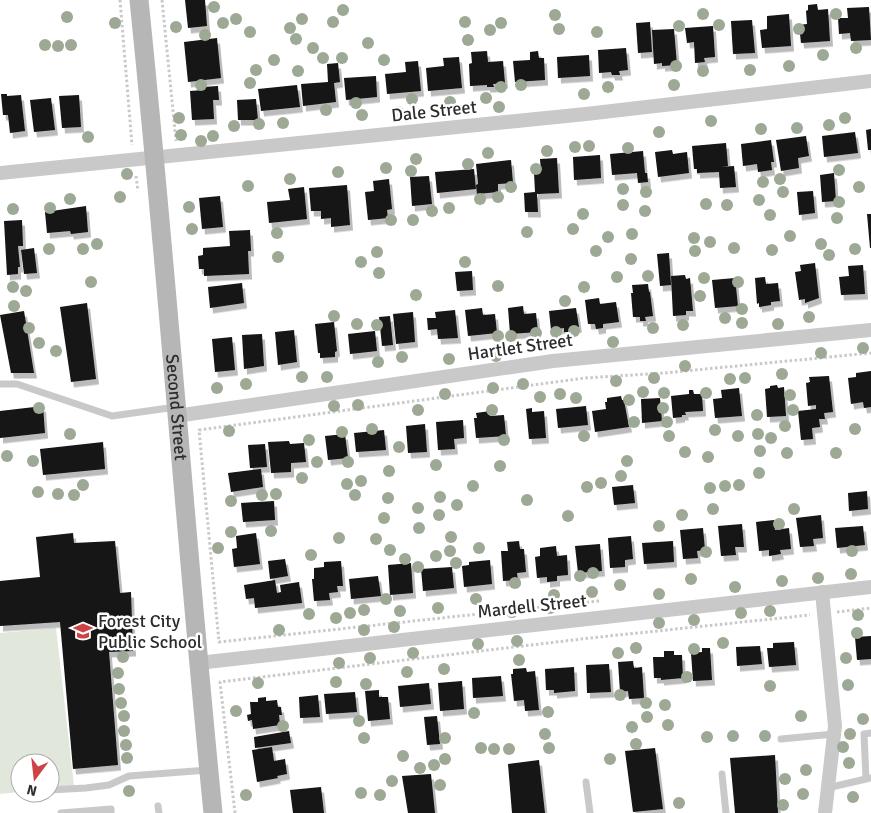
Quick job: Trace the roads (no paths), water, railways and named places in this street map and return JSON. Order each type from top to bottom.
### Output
[{"type":"street","name":"Second Street","points":[[139,0],[155,158],[198,663],[213,813]]},
{"type":"street","name":"Dale Street","points":[[0,173],[586,114],[871,81]]},
{"type":"street","name":"Hartlet Street","points":[[176,411],[552,361],[871,330]]},
{"type":"street","name":"Mardell Street","points":[[198,663],[871,587]]},
{"type":"street","points":[[822,592],[835,726],[825,813]]},
{"type":"lane","points":[[0,384],[17,384],[112,416],[176,411]]},
{"type":"lane","points":[[828,788],[868,779],[864,734],[871,733]]},
{"type":"lane","points":[[781,739],[834,734]]},
{"type":"lane","points":[[60,789],[109,784],[129,776],[209,770]]},
{"type":"lane","points":[[722,774],[726,813]]},
{"type":"lane","points":[[586,782],[590,813]]},
{"type":"lane","points":[[61,813],[111,809],[111,813]]},
{"type":"place","name":"Forest City Public School","points":[[83,631]]}]
